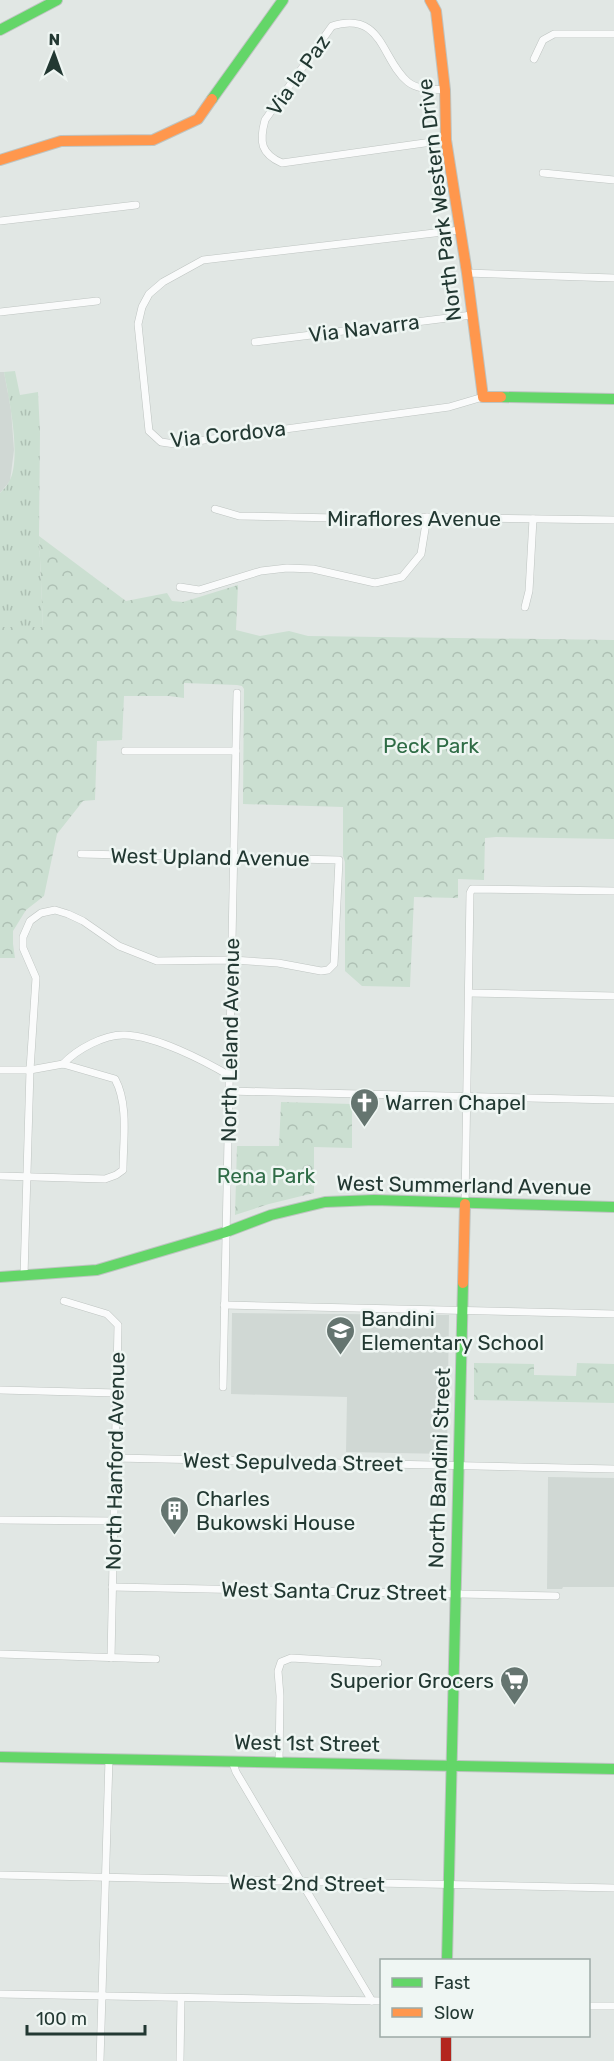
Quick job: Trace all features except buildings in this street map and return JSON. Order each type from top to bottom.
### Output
[{"type":"street","points":[[0,30],[57,0]]},
{"type":"street","points":[[0,160],[61,141],[153,140],[198,119],[283,0]]},
{"type":"street","name":"North Park Western Drive","points":[[430,0],[436,11],[445,90],[447,140],[483,397]]},
{"type":"street","name":"Via la Paz","points":[[445,90],[418,88],[410,83],[403,77],[382,42],[370,29],[356,23],[343,22],[332,26],[265,120],[262,133],[264,149],[271,158],[282,163],[447,140]]},
{"type":"street","points":[[534,59],[543,40],[554,34],[614,34]]},
{"type":"street","points":[[543,173],[614,180]]},
{"type":"street","points":[[0,221],[136,205]]},
{"type":"street","name":"Via Cordova","points":[[460,230],[203,260],[163,282],[149,294],[142,307],[138,324],[149,431],[161,442],[175,444],[449,407],[483,397]]},
{"type":"street","points":[[467,273],[614,278]]},
{"type":"street","points":[[0,312],[97,301]]},
{"type":"street","name":"Via Navarra","points":[[255,342],[472,315]]},
{"type":"street","points":[[483,397],[614,399]]},
{"type":"street","name":"Miraflores Avenue","points":[[215,509],[239,516],[614,520]]},
{"type":"street","points":[[180,587],[199,590],[261,572],[287,568],[313,569],[375,583],[402,577],[421,554],[428,517]]},
{"type":"street","points":[[525,607],[530,591],[533,519]]},
{"type":"street","name":"North Leland Avenue","points":[[223,1387],[237,693]]},
{"type":"street","points":[[125,751],[236,751]]},
{"type":"street","name":"West Upland Avenue","points":[[81,854],[339,860],[334,964],[328,970],[232,960]]},
{"type":"street","name":"North Bandini Street","points":[[447,1959],[470,993],[470,893],[476,888],[614,891]]},
{"type":"street","points":[[24,1276],[30,1070],[36,978],[23,948],[23,937],[30,921],[41,914],[55,910],[83,921],[119,946],[157,961],[232,960]]},
{"type":"street","points":[[470,993],[614,996]]},
{"type":"street","points":[[63,1064],[71,1055],[89,1046],[107,1038],[124,1035],[157,1041],[211,1064],[230,1076]]},
{"type":"street","points":[[0,1070],[30,1070],[63,1064],[115,1079],[121,1090],[124,1123],[123,1170],[116,1175],[105,1179],[0,1176]]},
{"type":"street","points":[[229,1091],[614,1101]]},
{"type":"street","name":"West Summerland Avenue","points":[[0,1277],[98,1270],[226,1232],[271,1215],[325,1202],[374,1200],[614,1207]]},
{"type":"street","name":"North Hanford Avenue","points":[[64,1301],[107,1314],[118,1325],[111,1658]]},
{"type":"street","points":[[224,1305],[614,1314]]},
{"type":"street","points":[[0,1390],[117,1393]]},
{"type":"street","name":"West Sepulveda Street","points":[[115,1458],[614,1469]]},
{"type":"street","points":[[0,1520],[114,1521]]},
{"type":"street","name":"West Santa Cruz Street","points":[[112,1587],[556,1596]]},
{"type":"street","points":[[0,1654],[156,1659]]},
{"type":"street","points":[[279,1762],[278,1671],[281,1662],[291,1658],[378,1663]]},
{"type":"street","name":"West 1st Street","points":[[0,1757],[451,1764],[614,1769]]},
{"type":"street","points":[[100,2061],[109,1759]]},
{"type":"street","points":[[232,1761],[236,1772],[372,2001]]},
{"type":"street","name":"West 2nd Street","points":[[0,1875],[614,1888]]},
{"type":"street","points":[[0,1994],[380,2001]]},
{"type":"street","points":[[180,2061],[181,1998]]},
{"type":"street","points":[[590,2006],[614,2006]]},
{"type":"street","points":[[446,2037],[446,2061]]},
{"type":"shaded area","points":[[0,372],[4,372],[11,410],[14,450],[10,481],[0,493]]},
{"type":"shaded area","name":"Bandini Elementary School","points":[[232,1313],[449,1315],[447,1454],[346,1452],[347,1397],[231,1394]]},
{"type":"shaded area","points":[[548,1477],[614,1478],[614,1587],[547,1589]]},
{"type":"green space","points":[[15,371],[20,395],[38,392],[39,536],[43,627],[0,627],[0,493],[9,482],[14,459],[13,428],[4,372]]},
{"type":"green space","name":"Peck Park","points":[[39,536],[126,601],[167,593],[172,601],[183,602],[238,585],[236,630],[260,636],[289,631],[308,636],[614,640],[614,839],[485,838],[484,880],[458,879],[458,898],[414,897],[410,987],[362,986],[345,971],[343,807],[243,804],[244,689],[237,685],[184,683],[184,698],[124,696],[122,740],[97,741],[95,800],[83,801],[57,834],[44,896],[26,910],[13,931],[15,958],[0,958],[0,627],[43,627]]},
{"type":"green space","name":"Rena Park","points":[[281,1102],[352,1104],[352,1148],[314,1147],[314,1193],[235,1215],[237,1146],[279,1146]]},
{"type":"green space","points":[[474,1363],[534,1364],[534,1375],[576,1376],[577,1363],[614,1364],[614,1403],[474,1400]]},
{"type":"traffic: fast","points":[[0,30],[57,0]]},
{"type":"traffic: fast","points":[[212,99],[283,0]]},
{"type":"traffic: fast","points":[[501,397],[614,399]]},
{"type":"traffic: fast","points":[[0,1277],[97,1270],[226,1232],[271,1215],[325,1202],[374,1200],[614,1207]]},
{"type":"traffic: fast","points":[[447,1959],[463,1283]]},
{"type":"traffic: fast","points":[[0,1757],[614,1769]]},
{"type":"traffic: slow","points":[[430,0],[436,11],[445,90],[446,140],[467,273],[483,397],[501,397]]},
{"type":"traffic: slow","points":[[0,160],[61,141],[153,140],[198,119],[212,99]]},
{"type":"traffic: slow","points":[[463,1283],[465,1204]]},
{"type":"traffic: jam","points":[[446,2037],[446,2061]]},
{"type":"place","name":"Warren Chapel","points":[[364,1128]]},
{"type":"place","name":"Bandini Elementary School","points":[[340,1356]]},
{"type":"place","name":"Charles Bukowski House","points":[[175,1536]]},
{"type":"place","name":"Superior Grocers","points":[[515,1706]]}]
